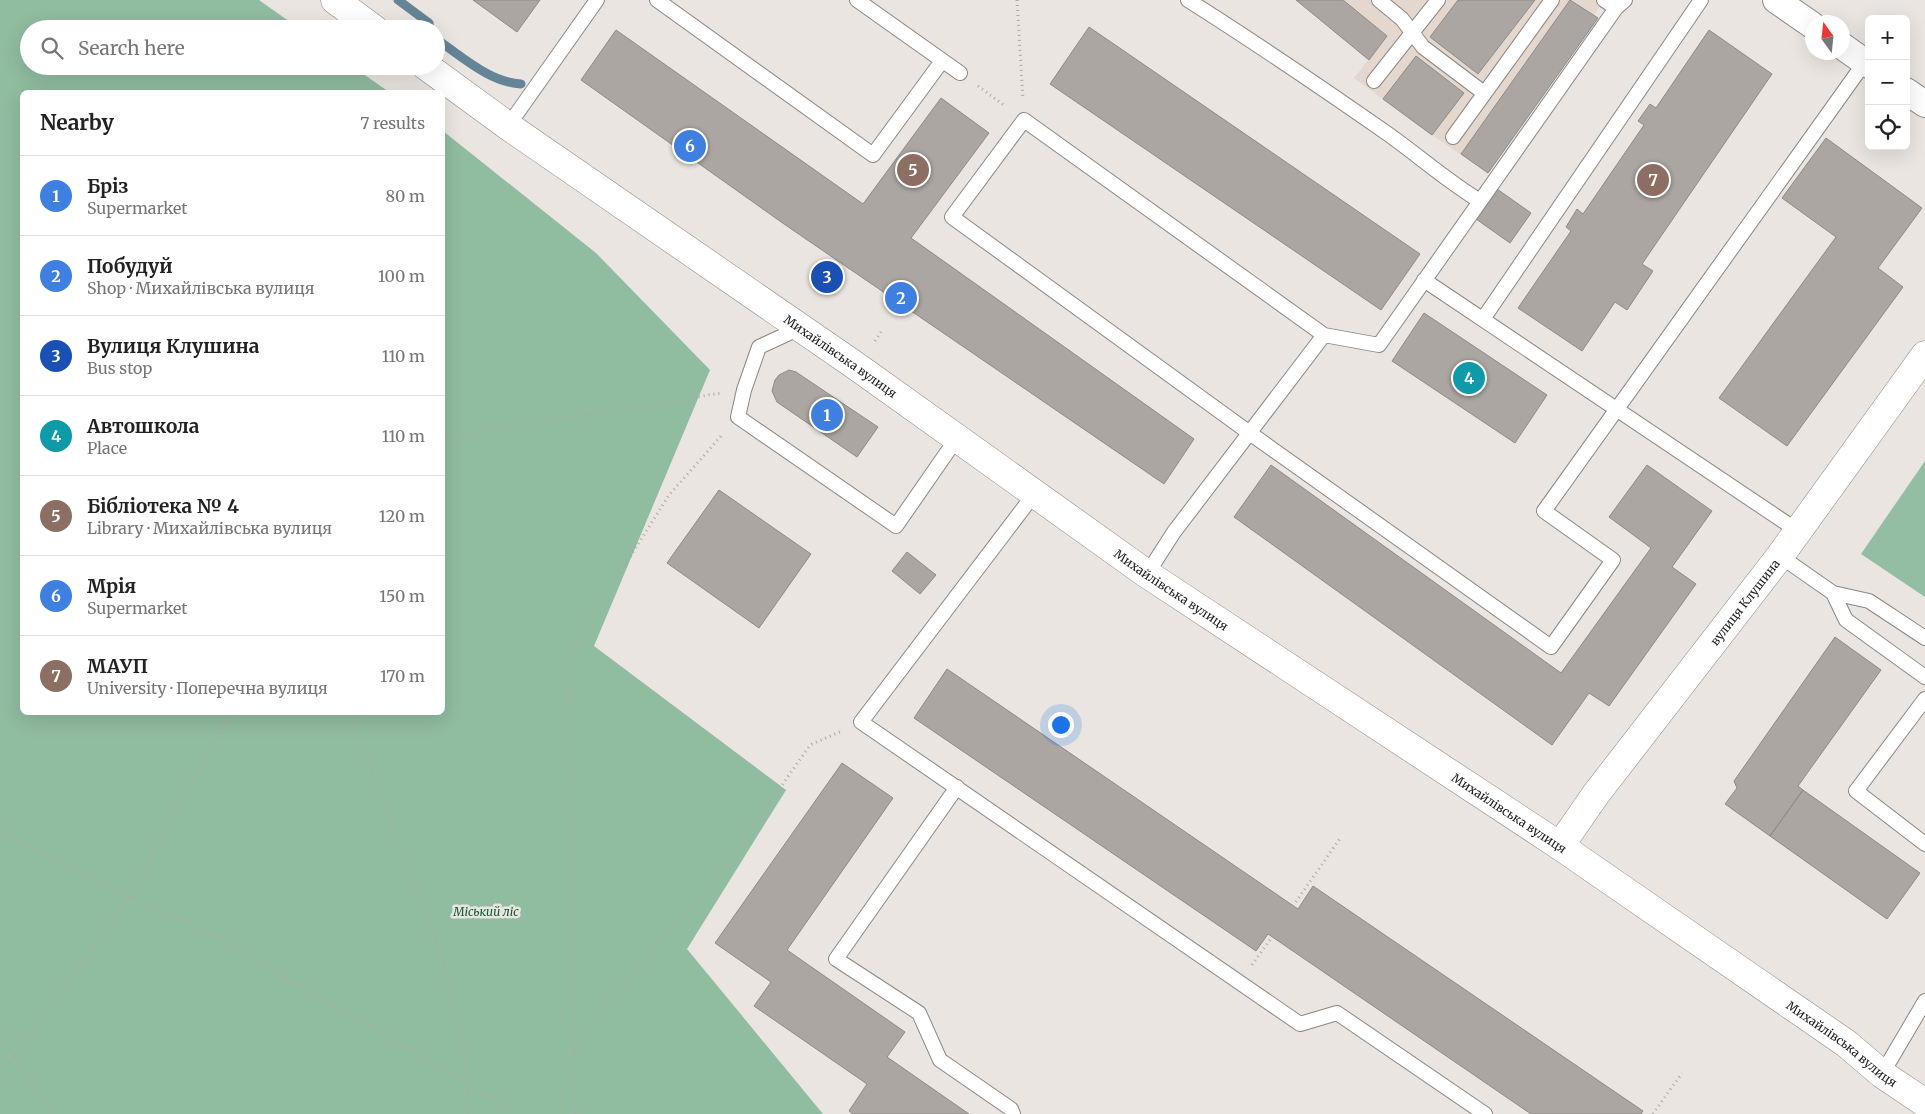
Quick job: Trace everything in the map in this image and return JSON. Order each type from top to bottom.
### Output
[{"type":"main road","points":[[335,0],[362,20]]},
{"type":"main road","name":"Михайлівська вулиця","points":[[438,75],[508,126],[957,438],[1147,574],[1560,846],[1847,1044],[1882,1074],[1925,1103]]},
{"type":"main road","name":"вулиця Клушина","points":[[1560,846],[1596,794],[1780,556],[1925,355]]},
{"type":"street","points":[[1776,0],[1805,20]]},
{"type":"street","points":[[1850,51],[1865,62]]},
{"type":"street","points":[[1910,94],[1925,104]]},
{"type":"lane","points":[[508,126],[597,0]]},
{"type":"lane","points":[[657,0],[873,155],[942,61]]},
{"type":"lane","points":[[857,0],[960,73]]},
{"type":"lane","points":[[1188,0],[1307,78],[1416,154],[1458,188],[1480,201]]},
{"type":"lane","points":[[1379,0],[1402,19],[1423,47],[1484,93]]},
{"type":"lane","points":[[1374,81],[1438,0]]},
{"type":"lane","points":[[1453,137],[1552,0]]},
{"type":"lane","points":[[1604,0],[1621,4],[1378,345],[1324,335],[1024,120],[952,217],[1251,434],[1551,647],[1613,560],[1544,511],[1865,66]]},
{"type":"lane","points":[[1483,319],[1701,0]]},
{"type":"lane","points":[[1424,280],[1798,531]]},
{"type":"lane","points":[[800,328],[759,347],[744,390],[738,417],[896,526],[957,438]]},
{"type":"lane","points":[[1147,574],[1174,532],[1251,434],[1324,335]]},
{"type":"lane","points":[[1035,493],[861,722],[1300,1024],[1336,1013],[1485,1114]]},
{"type":"lane","points":[[1780,556],[1833,593],[1869,601],[1925,638]]},
{"type":"lane","points":[[1833,593],[1846,620],[1925,677]]},
{"type":"lane","points":[[1925,699],[1856,791],[1925,844]]},
{"type":"lane","points":[[957,787],[836,959],[919,1013],[940,1060],[1011,1109],[1013,1114]]},
{"type":"lane","points":[[1882,1074],[1919,1008],[1925,1001]]},
{"type":"path","points":[[1017,0],[1024,120]]},
{"type":"path","points":[[960,73],[1024,120]]},
{"type":"path","points":[[874,341],[884,329]]},
{"type":"path","points":[[445,438],[744,390]]},
{"type":"path","points":[[575,1114],[570,652],[669,495],[738,417]]},
{"type":"path","points":[[0,1074],[129,897],[228,715]]},
{"type":"path","points":[[353,715],[388,814],[428,911],[455,1005],[468,1084],[469,1114]]},
{"type":"path","points":[[574,1053],[610,999],[660,940],[706,894],[810,745],[861,722]]},
{"type":"path","points":[[0,826],[31,848],[129,897],[215,935],[508,1108],[513,1114]]},
{"type":"path","points":[[1294,906],[1341,837]]},
{"type":"path","points":[[1240,982],[1272,937]]},
{"type":"path","points":[[0,1036],[53,1114]]},
{"type":"path","points":[[1653,1114],[1682,1074]]},
{"type":"shaded area","points":[[1296,0],[1604,0],[1594,15],[1598,18],[1488,173],[1354,78],[1369,59]]},
{"type":"green space","name":"Міський ліс","points":[[0,0],[259,0],[287,20],[20,20],[20,75],[365,75],[386,90],[20,90],[20,715],[445,715],[445,133],[596,253],[710,370],[594,646],[786,790],[687,949],[823,1114],[0,1114]]},
{"type":"green space","points":[[1925,461],[1925,597],[1861,554]]},
{"type":"building","points":[[473,0],[540,0],[517,32]]},
{"type":"building","points":[[1296,0],[1343,0],[1387,36],[1369,60]]},
{"type":"building","points":[[1458,0],[1535,0],[1478,74],[1430,37]]},
{"type":"building","points":[[1570,0],[1598,18],[1488,173],[1461,154]]},
{"type":"building","points":[[1089,27],[1420,254],[1381,310],[1050,84]]},
{"type":"building","points":[[616,30],[863,204],[941,98],[989,133],[911,238],[1194,439],[1164,484],[784,224],[581,80]]},
{"type":"building","points":[[1709,30],[1772,74],[1642,264],[1653,271],[1627,310],[1615,302],[1582,351],[1518,308],[1571,231],[1566,227],[1577,209],[1583,214],[1644,125],[1638,121],[1650,104],[1656,108]]},
{"type":"building","points":[[1416,56],[1464,93],[1432,135],[1383,99]]},
{"type":"building","points":[[1826,138],[1922,208],[1878,268],[1903,287],[1787,446],[1719,398],[1836,237],[1782,198]]},
{"type":"building","points":[[1497,189],[1531,213],[1510,243],[1476,219]]},
{"type":"building","points":[[1424,313],[1547,395],[1515,443],[1392,361]]},
{"type":"building","points":[[789,370],[796,372],[878,427],[857,457],[777,402],[772,391],[775,380],[779,375]]},
{"type":"building","points":[[1271,465],[1561,673],[1651,548],[1609,517],[1647,465],[1712,511],[1672,567],[1696,584],[1609,706],[1589,693],[1552,745],[1234,517]]},
{"type":"building","points":[[719,490],[811,554],[759,628],[667,563]]},
{"type":"building","points":[[907,552],[936,575],[920,594],[892,571]]},
{"type":"building","points":[[1835,637],[1881,670],[1798,786],[1803,790],[1770,836],[1725,804],[1737,788],[1734,781]]},
{"type":"building","points":[[947,669],[1298,909],[1313,886],[1643,1111],[1641,1114],[1531,1114],[1268,934],[1256,951],[914,718]]},
{"type":"building","points":[[842,763],[893,798],[787,950],[905,1032],[887,1057],[969,1114],[853,1114],[849,1111],[867,1084],[754,1006],[771,982],[715,943]]},
{"type":"building","points":[[1803,790],[1920,873],[1887,919],[1770,836]]},
{"type":"waterway","points":[[398,0],[425,20]]},
{"type":"waterway","points":[[445,46],[487,74],[498,79],[521,84]]},
{"type":"place","name":"Мрія","points":[[690,146]]},
{"type":"place","name":"Бібліотека № 4","points":[[913,170]]},
{"type":"place","name":"МАУП","points":[[1653,180]]},
{"type":"place","name":"Вулиця Клушина","points":[[827,277]]},
{"type":"place","name":"Побудуй","points":[[901,298]]},
{"type":"place","name":"Автошкола","points":[[1469,378]]},
{"type":"place","name":"Бріз","points":[[827,415]]}]
